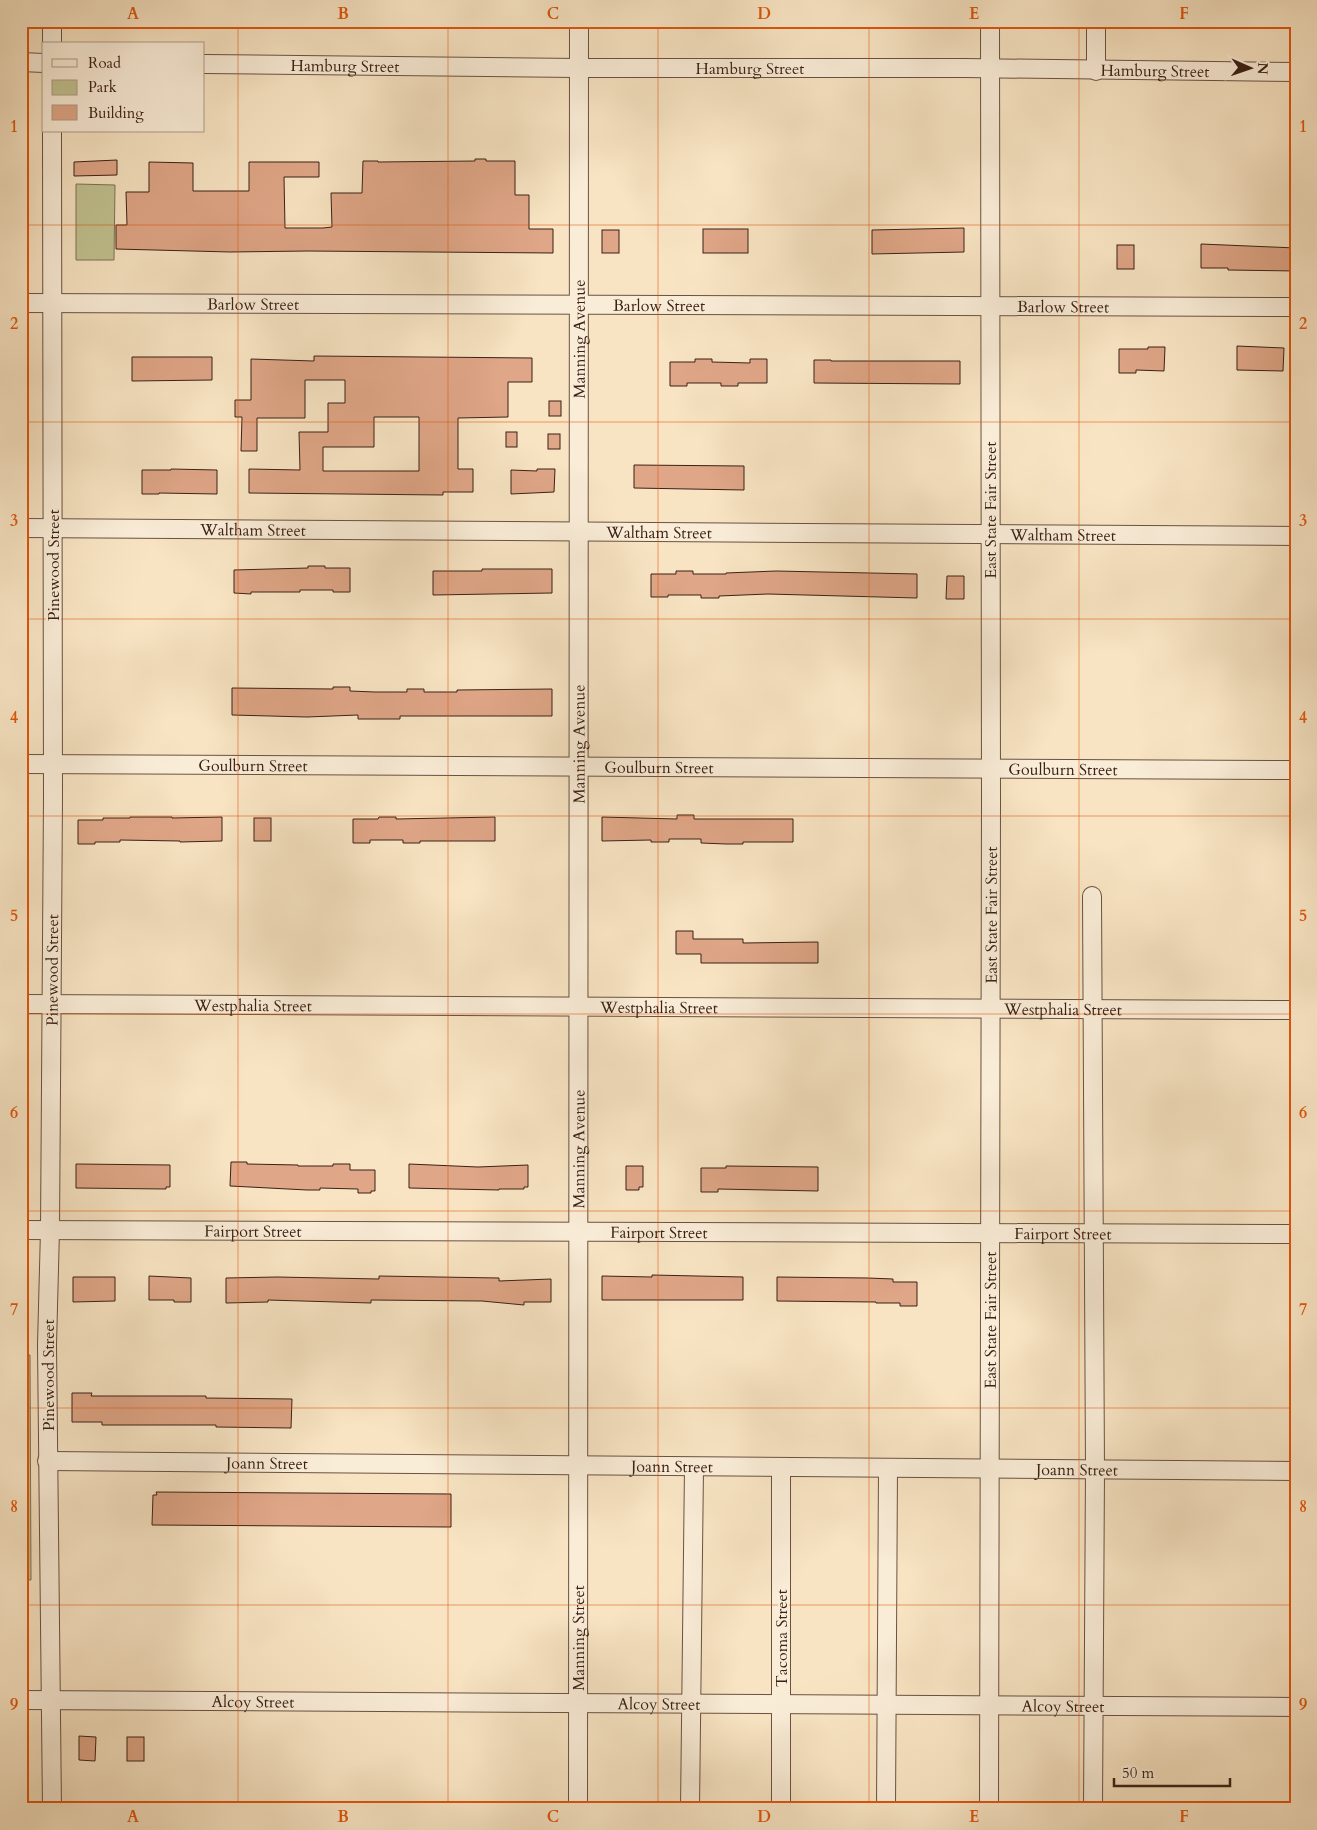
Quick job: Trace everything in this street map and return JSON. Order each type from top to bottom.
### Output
[{"type":"street","points":[[52,21],[52,42]]},
{"type":"street","name":"Manning Avenue","points":[[578,1466],[579,21]]},
{"type":"street","name":"East State Fair Street","points":[[989,1809],[990,21]]},
{"type":"street","points":[[1096,21],[1096,71]]},
{"type":"street","points":[[21,62],[42,62]]},
{"type":"street","name":"Hamburg Street","points":[[205,64],[1296,72]]},
{"type":"street","name":"Pinewood Street","points":[[52,132],[54,304],[52,528],[53,764],[50,1230],[47,1345],[52,1809]]},
{"type":"street","name":"Barlow Street","points":[[21,304],[1296,307]]},
{"type":"street","name":"Waltham Street","points":[[21,528],[1296,536]]},
{"type":"street","name":"Goulburn Street","points":[[21,764],[1296,770]]},
{"type":"street","points":[[1092,896],[1095,1470],[1093,1809]]},
{"type":"street","name":"Westphalia Street","points":[[21,1004],[1296,1010]]},
{"type":"street","name":"Fairport Street","points":[[21,1230],[1296,1234]]},
{"type":"street","name":"Joann Street","points":[[48,1461],[1296,1471]]},
{"type":"street","name":"Manning Street","points":[[578,1466],[578,1809]]},
{"type":"street","points":[[690,1809],[694,1467]]},
{"type":"street","name":"Tacoma Street","points":[[781,1468],[781,1809]]},
{"type":"street","points":[[886,1809],[888,1469]]},
{"type":"street","name":"Alcoy Street","points":[[21,1700],[1296,1707]]},
{"type":"green space","points":[[76,184],[115,185],[114,260],[76,260]]},
{"type":"green space","points":[[21,1355],[30,1355],[31,1580],[21,1580]]},
{"type":"building","points":[[475,159],[515,161],[515,195],[529,195],[529,229],[553,229],[553,253],[230,252],[116,249],[116,225],[127,225],[126,192],[149,192],[149,162],[193,163],[193,191],[249,191],[249,162],[319,162],[319,177],[284,177],[285,228],[323,228],[332,227],[331,193],[362,193],[363,161],[475,161]]},
{"type":"building","points":[[117,160],[117,175],[74,176],[74,162]]},
{"type":"building","points":[[964,228],[964,252],[872,254],[872,230]]},
{"type":"building","points":[[703,229],[748,229],[748,253],[703,253]]},
{"type":"building","points":[[602,230],[619,230],[619,253],[602,253]]},
{"type":"building","points":[[1201,244],[1296,248],[1296,271],[1201,268]]},
{"type":"building","points":[[1117,245],[1134,245],[1134,269],[1117,269]]},
{"type":"building","points":[[1237,346],[1284,348],[1283,371],[1237,370]]},
{"type":"building","points":[[1148,347],[1165,347],[1164,371],[1136,370],[1136,373],[1119,373],[1119,349],[1148,349]]},
{"type":"building","points":[[314,356],[532,358],[532,382],[508,382],[508,417],[458,418],[458,469],[473,469],[473,492],[443,492],[443,495],[249,493],[249,469],[300,470],[299,432],[328,432],[328,403],[345,403],[345,380],[305,380],[305,418],[257,418],[257,451],[241,451],[242,417],[235,417],[235,400],[251,400],[251,359],[314,361]],"holes":[[[374,417],[419,417],[419,471],[323,471],[323,447],[374,447]]]},
{"type":"building","points":[[132,357],[212,357],[212,380],[132,381]]},
{"type":"building","points":[[695,359],[712,359],[712,362],[750,363],[750,359],[767,359],[767,383],[738,383],[738,386],[721,386],[721,383],[687,383],[687,386],[670,386],[670,362],[695,362]]},
{"type":"building","points":[[814,360],[960,361],[960,384],[814,383]]},
{"type":"building","points":[[549,401],[561,401],[561,416],[549,416]]},
{"type":"building","points":[[506,432],[517,432],[517,447],[506,447]]},
{"type":"building","points":[[548,434],[560,434],[560,449],[548,449]]},
{"type":"building","points":[[634,465],[744,466],[744,490],[634,488]]},
{"type":"building","points":[[537,469],[555,469],[554,492],[511,494],[511,470],[537,471]]},
{"type":"building","points":[[142,470],[217,470],[217,494],[142,494]]},
{"type":"building","points":[[308,566],[350,568],[350,592],[300,590],[300,592],[234,593],[234,570],[308,568]]},
{"type":"building","points":[[482,569],[552,569],[552,593],[433,595],[433,571],[482,571]]},
{"type":"building","points":[[676,571],[693,571],[693,574],[776,571],[917,574],[917,598],[768,594],[719,596],[719,598],[701,598],[701,595],[651,597],[651,574],[676,574]]},
{"type":"building","points":[[947,576],[964,576],[964,599],[946,599]]},
{"type":"building","points":[[333,687],[350,687],[350,691],[375,692],[407,692],[407,689],[424,689],[424,692],[457,692],[457,690],[552,689],[552,716],[400,716],[400,719],[358,719],[358,715],[307,717],[232,715],[232,688],[333,689]]},
{"type":"building","points":[[677,815],[694,815],[694,819],[793,819],[793,842],[726,844],[701,843],[701,839],[669,839],[669,842],[651,842],[651,840],[602,841],[602,817],[677,819]]},
{"type":"building","points":[[130,817],[222,817],[222,841],[120,840],[120,842],[78,844],[78,820]]},
{"type":"building","points":[[379,817],[396,817],[396,819],[495,817],[495,841],[420,841],[420,843],[403,843],[403,840],[370,840],[370,843],[353,843],[353,819],[378,819]]},
{"type":"building","points":[[254,818],[271,818],[271,841],[254,841]]},
{"type":"building","points":[[676,931],[693,931],[693,939],[743,939],[743,943],[818,942],[818,963],[701,963],[701,954],[676,954]]},
{"type":"building","points":[[231,1162],[298,1166],[350,1164],[350,1170],[375,1170],[375,1191],[371,1191],[371,1193],[358,1193],[358,1189],[320,1188],[320,1190],[307,1190],[230,1186]]},
{"type":"building","points":[[76,1164],[170,1165],[170,1187],[166,1187],[166,1189],[76,1188]]},
{"type":"building","points":[[409,1164],[478,1167],[528,1165],[528,1187],[524,1187],[524,1189],[499,1190],[409,1188]]},
{"type":"building","points":[[626,1166],[643,1166],[643,1187],[639,1187],[639,1190],[626,1190]]},
{"type":"building","points":[[726,1166],[818,1167],[818,1191],[718,1189],[718,1192],[701,1192],[701,1168],[726,1168]]},
{"type":"building","points":[[652,1275],[743,1277],[743,1300],[602,1300],[602,1276],[652,1277]]},
{"type":"building","points":[[149,1276],[191,1278],[191,1302],[149,1300]]},
{"type":"building","points":[[379,1276],[499,1278],[499,1281],[551,1279],[551,1302],[524,1302],[524,1305],[482,1301],[371,1300],[371,1303],[268,1300],[268,1302],[226,1303],[226,1278],[379,1279]]},
{"type":"building","points":[[73,1277],[115,1277],[115,1301],[73,1302]]},
{"type":"building","points":[[777,1277],[868,1278],[893,1279],[893,1282],[917,1282],[917,1306],[900,1306],[900,1303],[876,1302],[777,1301]]},
{"type":"building","points":[[72,1393],[92,1393],[91,1396],[206,1396],[206,1398],[292,1399],[291,1428],[216,1427],[216,1425],[102,1425],[102,1422],[72,1422]]},
{"type":"building","points":[[156,1492],[451,1494],[451,1527],[152,1525],[153,1495],[157,1495]]},
{"type":"building","points":[[79,1736],[96,1737],[95,1761],[79,1760]]},
{"type":"building","points":[[127,1737],[144,1737],[144,1761],[127,1761]]}]
